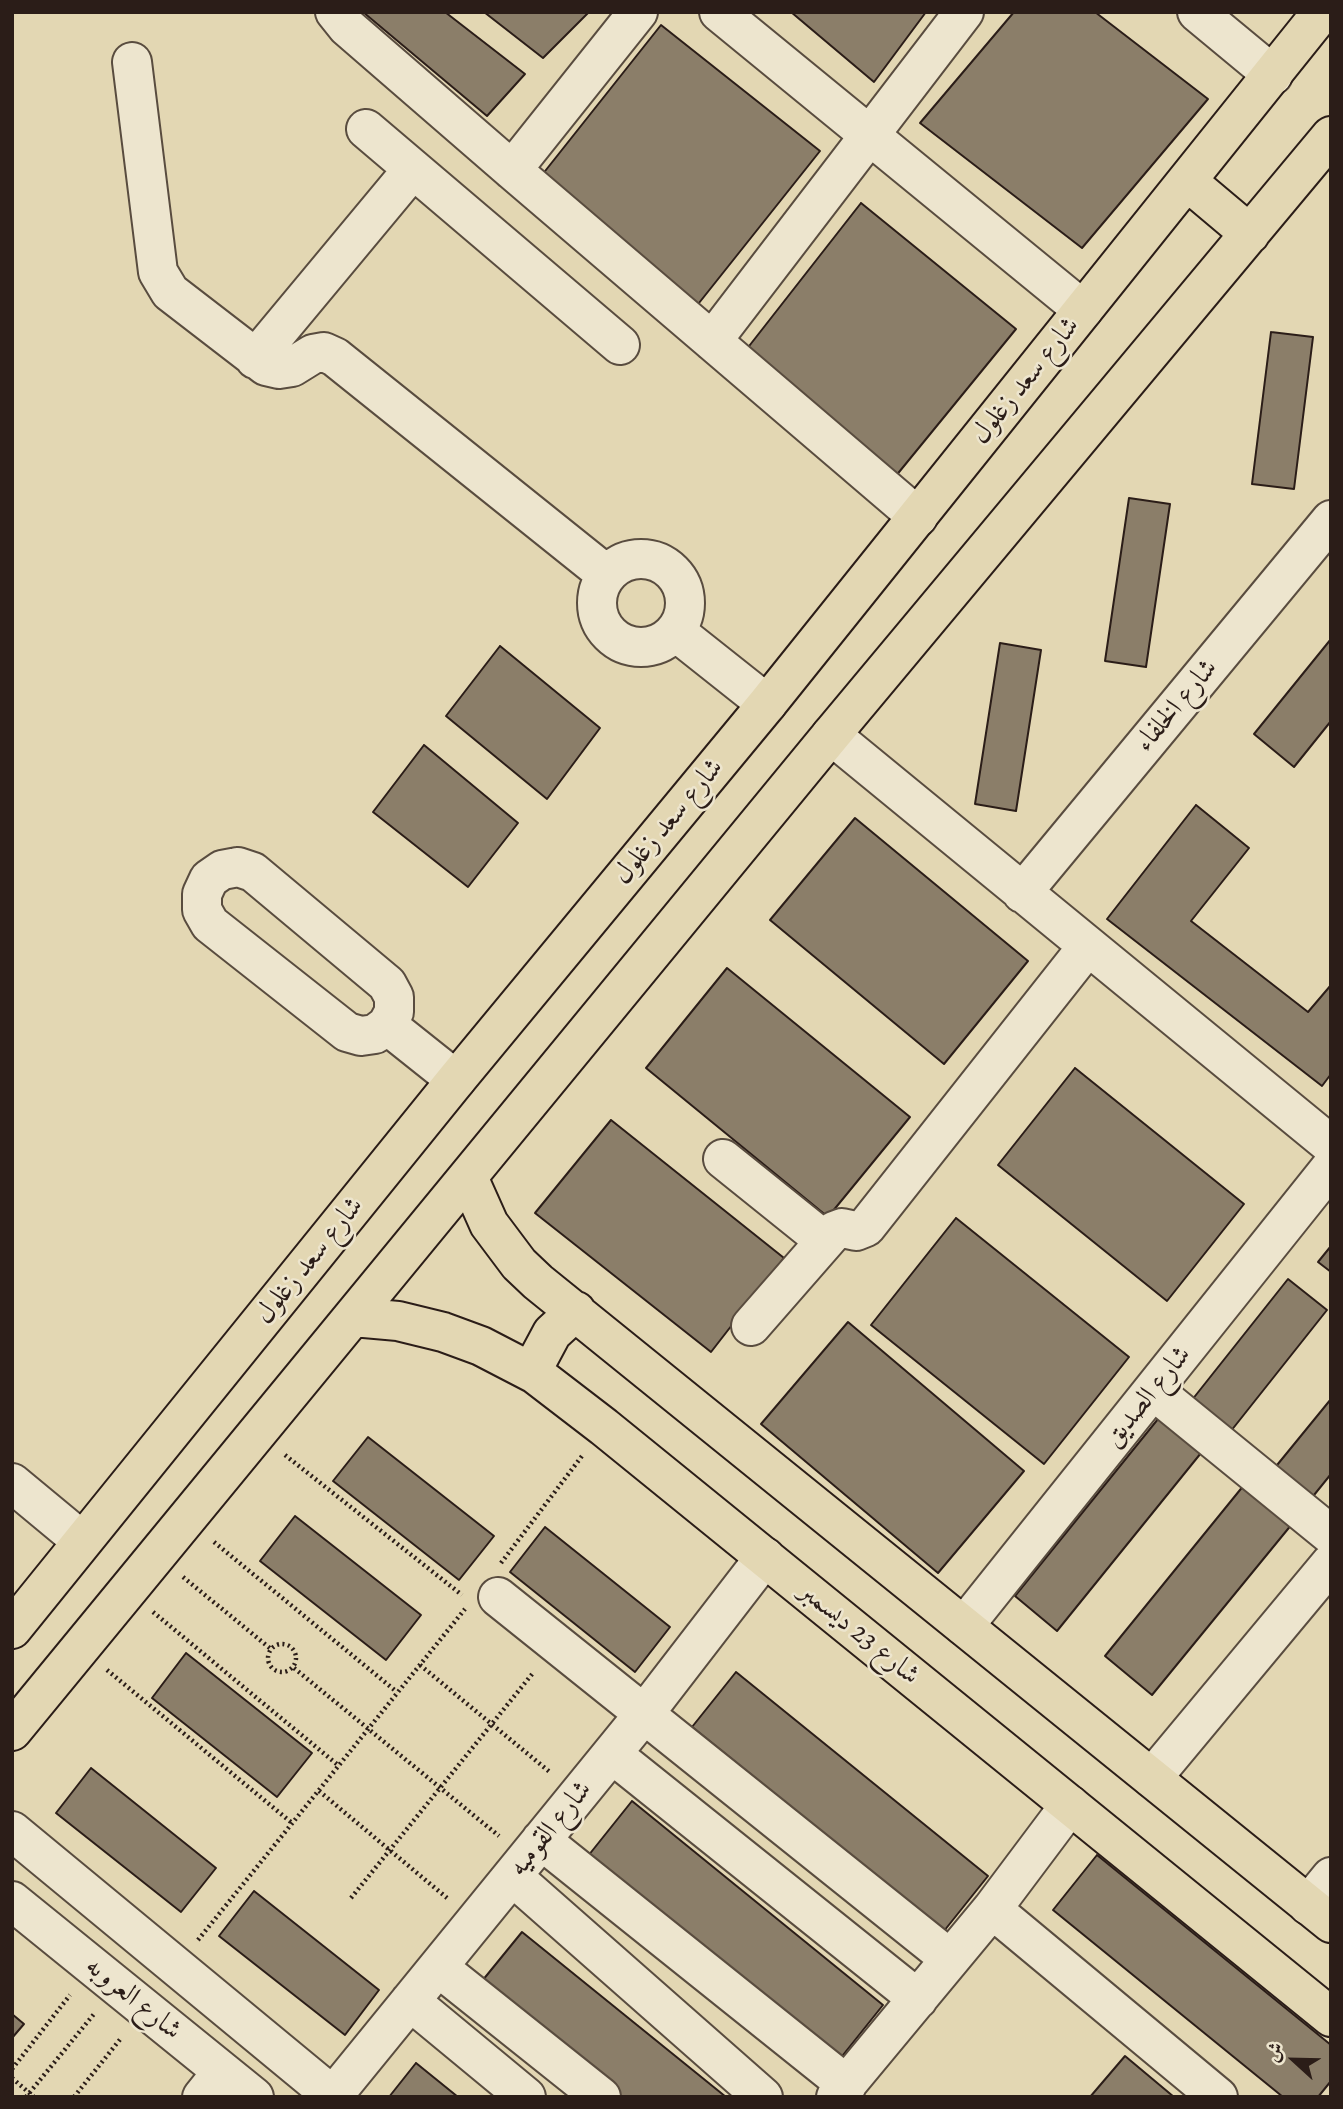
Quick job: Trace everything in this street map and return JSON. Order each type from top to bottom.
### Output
[{"type":"main road","name":"شارع سعد زغلول","points":[[12,1629],[456,1080],[767,704],[1322,12]]},
{"type":"main road","points":[[12,1731],[831,735],[1331,136]]},
{"type":"main road","points":[[1187,181],[1250,233]]},
{"type":"main road","points":[[468,1177],[477,1201],[503,1245],[538,1282],[1152,1778],[1323,1902]]},
{"type":"main road","points":[[535,1374],[537,1361],[552,1333],[576,1311]]},
{"type":"main road","name":"شارع 23 ديسمبر","points":[[353,1317],[398,1321],[443,1332],[481,1346],[535,1374],[765,1557],[1331,2017]]},
{"type":"street","points":[[335,12],[347,27],[512,170],[918,517]]},
{"type":"street","points":[[512,170],[638,12]]},
{"type":"street","points":[[719,12],[1083,310]]},
{"type":"street","points":[[712,341],[964,12]]},
{"type":"street","points":[[1197,12],[1273,75]]},
{"type":"street","points":[[132,62],[158,272],[170,292],[266,366],[279,369],[292,367],[313,354],[324,352],[335,357],[607,575]]},
{"type":"street","points":[[366,129],[620,345]]},
{"type":"street","points":[[255,359],[413,169]]},
{"type":"street","name":"شارع الخلفاء","points":[[1022,893],[1331,520]]},
{"type":"street","points":[[644,559],[669,569],[684,592],[682,619],[675,631],[665,641],[652,646],[625,644],[613,637],[598,614],[600,587],[607,575],[617,566],[644,559]]},
{"type":"street","points":[[675,631],[767,704]]},
{"type":"street","points":[[831,735],[1331,1144]]},
{"type":"street","points":[[238,867],[253,872],[387,984],[394,997],[394,1012],[387,1025],[375,1034],[361,1036],[347,1032],[209,924],[202,909],[202,894],[209,879],[230,868],[238,867]]},
{"type":"street","points":[[751,1326],[838,1229],[856,1231],[866,1227],[1088,946]]},
{"type":"street","points":[[387,1025],[456,1080]]},
{"type":"street","points":[[723,1159],[825,1241]]},
{"type":"street","name":"شارع الصديق","points":[[964,1626],[1331,1167]]},
{"type":"street","points":[[1153,1390],[1331,1535]]},
{"type":"street","points":[[12,1483],[82,1541]]},
{"type":"street","name":"شارع القوميه","points":[[333,2096],[612,1754],[765,1557]]},
{"type":"street","points":[[1152,1778],[1331,1563]]},
{"type":"street","points":[[499,1581],[556,1644],[950,1959]]},
{"type":"street","points":[[612,1754],[918,1999]]},
{"type":"street","points":[[527,1858],[841,2091],[992,1909],[1070,1805]]},
{"type":"street","points":[[12,1831],[333,2096]]},
{"type":"street","points":[[527,1858],[763,2097]]},
{"type":"street","name":"شارع العروبه","points":[[12,1901],[118,1987],[212,2084],[254,2097]]},
{"type":"street","points":[[992,1909],[1218,2097]]},
{"type":"street","points":[[438,1967],[601,2097]]},
{"type":"street","points":[[410,2001],[526,2097]]},
{"type":"path","points":[[499,1581],[604,1427]]},
{"type":"path","points":[[176,1968],[470,1602],[257,1433]]},
{"type":"path","points":[[187,1519],[397,1692]]},
{"type":"path","points":[[157,1555],[271,1649]]},
{"type":"path","points":[[128,1591],[338,1766]]},
{"type":"path","points":[[282,1644],[290,1646],[297,1660],[294,1668],[286,1673],[278,1673],[271,1668],[267,1661],[271,1649],[282,1644]]},
{"type":"path","points":[[351,1898],[556,1644]]},
{"type":"path","points":[[80,1648],[292,1823]]},
{"type":"path","points":[[420,1665],[578,1795]]},
{"type":"path","points":[[294,1668],[527,1858]]},
{"type":"path","points":[[319,1791],[475,1921]]},
{"type":"path","points":[[12,2069],[118,1987]]},
{"type":"path","points":[[12,2077],[30,2095],[118,1987]]},
{"type":"path","points":[[74,2097],[118,1987]]},
{"type":"building","points":[[363,12],[445,12],[525,74],[487,116]]},
{"type":"building","points":[[484,12],[589,12],[543,58]]},
{"type":"building","points":[[791,12],[926,12],[874,82]]},
{"type":"building","points":[[1014,12],[1095,12],[1208,99],[1082,248],[920,123]]},
{"type":"building","points":[[661,25],[820,151],[695,308],[538,180]]},
{"type":"building","points":[[861,203],[1016,329],[895,477],[746,350]]},
{"type":"building","points":[[1271,332],[1313,337],[1294,489],[1252,484]]},
{"type":"building","points":[[1129,498],[1170,504],[1146,667],[1105,661]]},
{"type":"building","points":[[1331,639],[1331,721],[1294,767],[1254,734]]},
{"type":"building","points":[[1000,643],[1041,650],[1016,811],[975,804]]},
{"type":"building","points":[[500,646],[600,728],[547,799],[446,716]]},
{"type":"building","points":[[424,745],[518,823],[468,887],[373,812]]},
{"type":"building","points":[[1196,805],[1249,848],[1191,921],[1308,1012],[1331,985],[1331,1074],[1322,1086],[1107,919]]},
{"type":"building","points":[[855,818],[1028,961],[944,1064],[770,920]]},
{"type":"building","points":[[727,968],[910,1117],[828,1217],[646,1068]]},
{"type":"building","points":[[1075,1068],[1244,1204],[1167,1301],[998,1165]]},
{"type":"building","points":[[611,1120],[784,1258],[711,1352],[535,1213]]},
{"type":"building","points":[[956,1218],[1129,1357],[1044,1464],[871,1325]]},
{"type":"building","points":[[1331,1246],[1331,1272],[1318,1262]]},
{"type":"building","points":[[1288,1279],[1327,1310],[1223,1441],[1184,1410]]},
{"type":"building","points":[[848,1322],[1024,1471],[938,1573],[761,1424]]},
{"type":"building","points":[[1331,1399],[1331,1474],[1310,1500],[1273,1470]]},
{"type":"building","points":[[1158,1419],[1201,1453],[1057,1631],[1015,1596]]},
{"type":"building","points":[[368,1437],[494,1536],[459,1580],[333,1481]]},
{"type":"building","points":[[1244,1485],[1292,1524],[1152,1695],[1105,1656]]},
{"type":"building","points":[[295,1516],[421,1615],[386,1660],[260,1561]]},
{"type":"building","points":[[545,1527],[670,1627],[635,1672],[510,1572]]},
{"type":"building","points":[[186,1653],[312,1753],[277,1797],[152,1698]]},
{"type":"building","points":[[736,1672],[988,1876],[944,1931],[692,1727]]},
{"type":"building","points":[[91,1768],[216,1868],[181,1912],[56,1813]]},
{"type":"building","points":[[632,1801],[883,2005],[839,2060],[588,1856]]},
{"type":"building","points":[[1097,1855],[1331,2045],[1331,2081],[1318,2097],[1283,2097],[1053,1910]]},
{"type":"building","points":[[254,1891],[379,1990],[345,2035],[219,1936]]},
{"type":"building","points":[[522,1932],[726,2097],[614,2097],[478,1986]]},
{"type":"building","points":[[12,2014],[24,2024],[12,2038]]},
{"type":"building","points":[[1125,2056],[1174,2097],[1090,2097]]},
{"type":"building","points":[[416,2063],[458,2097],[389,2097]]}]
